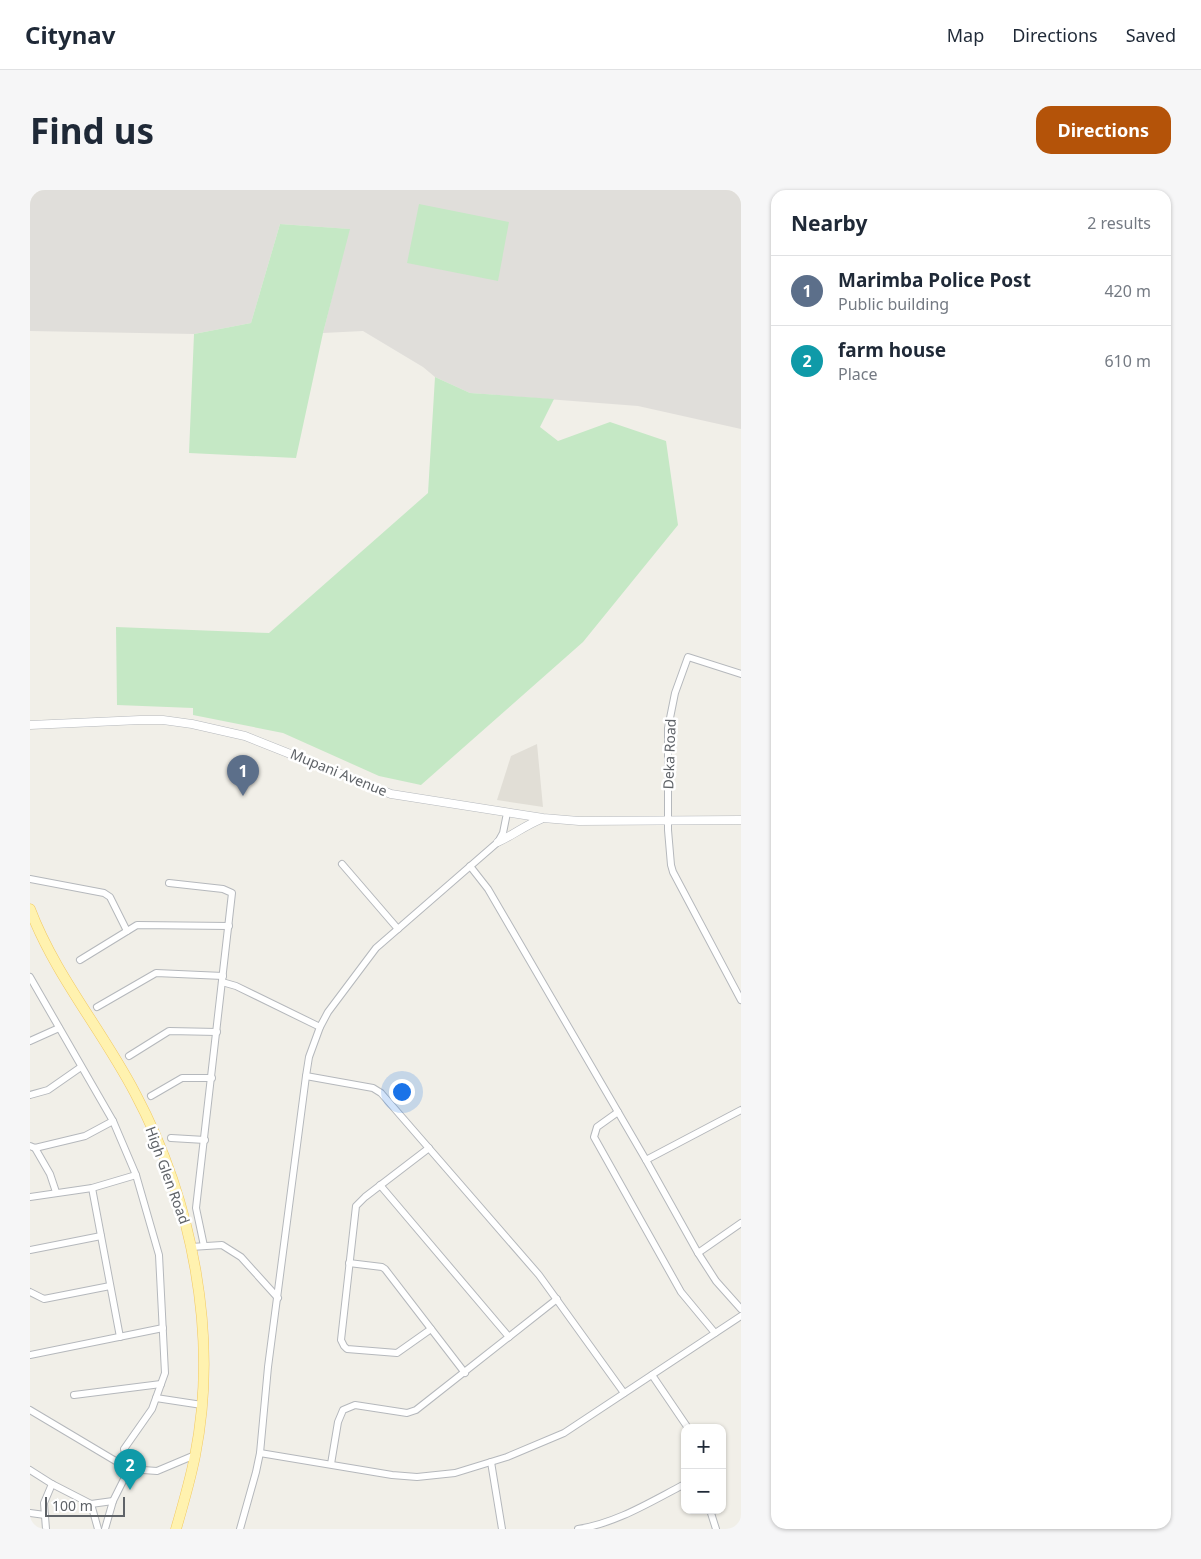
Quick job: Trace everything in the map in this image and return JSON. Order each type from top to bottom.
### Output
[{"type":"main road","name":"High Glen Road","points":[[30,908],[54,962],[135,1092],[159,1143],[182,1206],[199,1299],[204,1364],[202,1405],[195,1455],[176,1529]]},
{"type":"street","name":"Deka Road","points":[[668,820],[668,728],[675,693],[688,657],[741,674]]},
{"type":"street","name":"Mupani Avenue","points":[[30,725],[152,720],[192,724],[245,736],[391,794],[543,818],[579,821],[741,820]]},
{"type":"street","points":[[498,842],[507,813]]},
{"type":"street","points":[[240,1529],[260,1454],[268,1368],[306,1076],[309,1058],[320,1027],[328,1012],[376,948],[498,842],[530,823],[543,818]]},
{"type":"street","points":[[668,820],[672,872],[741,1000]]},
{"type":"street","points":[[342,864],[398,929]]},
{"type":"street","points":[[470,866],[488,889],[646,1160],[698,1254],[716,1281],[741,1309]]},
{"type":"street","points":[[30,879],[104,893],[110,897],[127,932]]},
{"type":"street","points":[[169,883],[228,890],[232,893],[196,1208],[204,1246]]},
{"type":"street","points":[[80,960],[137,925],[229,926]]},
{"type":"street","points":[[97,1007],[156,973],[223,979],[320,1027]]},
{"type":"street","points":[[30,976],[113,1121],[136,1175],[159,1255],[165,1373],[152,1409],[124,1449],[128,1469],[113,1502],[105,1529]]},
{"type":"street","points":[[30,1041],[59,1028]]},
{"type":"street","points":[[129,1056],[168,1031],[217,1032]]},
{"type":"street","points":[[30,1095],[48,1090],[81,1067]]},
{"type":"street","points":[[306,1076],[380,1092],[540,1275],[624,1393]]},
{"type":"street","points":[[151,1096],[182,1078],[212,1078]]},
{"type":"street","points":[[646,1160],[741,1110]]},
{"type":"street","points":[[618,1112],[597,1127],[594,1137],[681,1292],[715,1333]]},
{"type":"street","points":[[56,1192],[50,1174],[33,1147],[85,1136],[113,1121]]},
{"type":"street","points":[[171,1138],[205,1140]]},
{"type":"street","points":[[429,1148],[356,1206],[340,1336],[347,1349],[397,1353],[431,1329]]},
{"type":"street","points":[[30,1197],[92,1188],[136,1175]]},
{"type":"street","points":[[380,1186],[509,1338]]},
{"type":"street","points":[[92,1188],[120,1337]]},
{"type":"street","points":[[698,1254],[741,1223]]},
{"type":"street","points":[[30,1250],[101,1236]]},
{"type":"street","points":[[191,1247],[222,1245],[241,1257],[278,1298]]},
{"type":"street","points":[[349,1263],[385,1269],[465,1373]]},
{"type":"street","points":[[30,1292],[44,1299],[110,1286]]},
{"type":"street","points":[[331,1464],[338,1422],[343,1410],[355,1405],[407,1413],[416,1410],[556,1299]]},
{"type":"street","points":[[260,1454],[392,1475],[417,1477],[455,1473],[507,1457],[564,1433],[741,1316]]},
{"type":"street","points":[[30,1355],[163,1328]]},
{"type":"street","points":[[652,1375],[685,1424]]},
{"type":"street","points":[[74,1395],[161,1384]]},
{"type":"street","points":[[156,1398],[202,1405]]},
{"type":"street","points":[[30,1410],[128,1469],[156,1471],[195,1455]]},
{"type":"street","points":[[491,1462],[502,1529]]},
{"type":"street","points":[[30,1470],[52,1484],[91,1504],[113,1502]]},
{"type":"street","points":[[46,1529],[44,1503],[52,1484]]},
{"type":"street","points":[[578,1529],[614,1520],[681,1486]]},
{"type":"street","points":[[91,1504],[98,1529]]},
{"type":"street","points":[[30,1513],[45,1515]]},
{"type":"street","points":[[711,1514],[716,1529]]},
{"type":"shaded area","points":[[30,190],[741,190],[741,429],[638,406],[470,393],[435,377],[423,367],[363,331],[323,333],[349,229],[280,224],[251,323],[194,334],[30,331]]},
{"type":"shaded area","points":[[537,744],[543,807],[497,800],[511,756]]},
{"type":"green space","points":[[419,204],[509,222],[498,281],[407,263]]},
{"type":"green space","points":[[280,224],[350,229],[323,333],[296,458],[189,453],[194,334],[251,323]]},
{"type":"green space","points":[[435,377],[470,393],[554,399],[540,427],[558,441],[610,422],[666,441],[678,525],[583,642],[421,785],[379,776],[283,733],[193,715],[193,708],[117,705],[116,627],[269,633],[428,493]]},
{"type":"place","name":"Marimba Police Post","points":[[243,796]]},
{"type":"place","name":"farm house","points":[[130,1490]]}]
